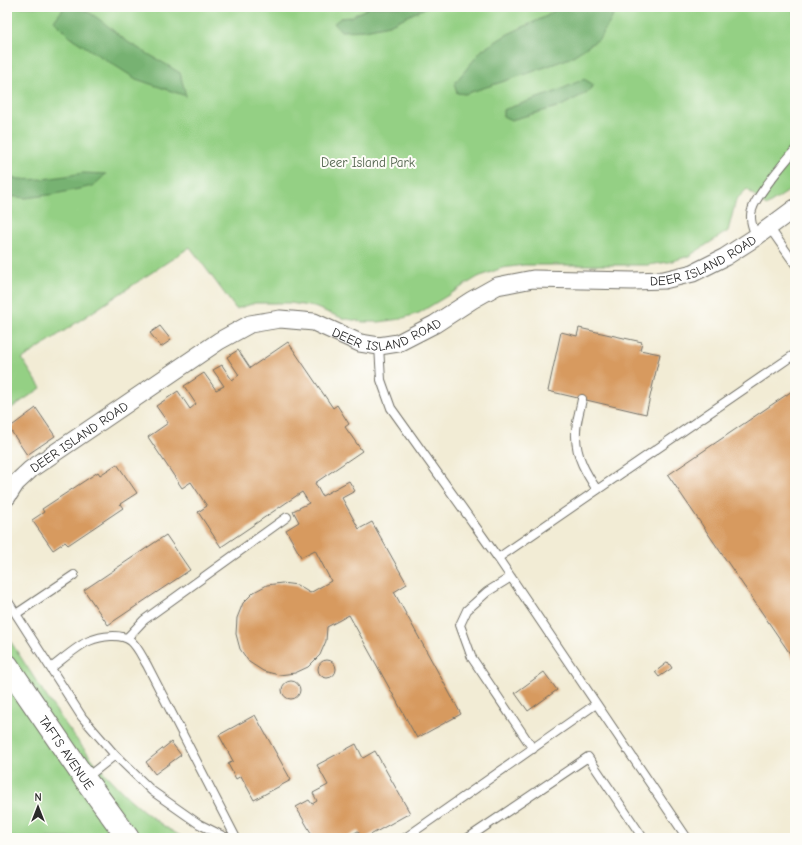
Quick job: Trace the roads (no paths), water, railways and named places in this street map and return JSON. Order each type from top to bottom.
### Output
[{"type":"main road","name":"TAFTS AVENUE","points":[[7,665],[85,779],[128,838]]},
{"type":"street","name":"DEER ISLAND ROAD","points":[[7,497],[16,484],[31,469],[219,341],[250,324],[280,319],[314,322],[360,343],[379,346],[398,343],[435,324],[497,286],[533,279],[633,281],[664,280],[693,273],[725,257],[763,232],[795,208]]},
{"type":"lane","points":[[795,150],[760,195],[752,210],[751,224],[763,232],[795,264]]},
{"type":"lane","points":[[379,346],[381,380],[391,408],[498,558],[687,838]]},
{"type":"lane","points":[[498,558],[795,354]]},
{"type":"lane","points":[[582,399],[576,435],[578,454],[586,472],[597,490]]},
{"type":"lane","points":[[127,638],[144,620],[287,517]]},
{"type":"lane","points":[[16,614],[74,575]]},
{"type":"lane","points":[[511,577],[487,592],[467,610],[460,625],[472,658],[534,749]]},
{"type":"lane","points":[[7,600],[82,717],[115,755],[152,791],[199,824],[227,838]]},
{"type":"lane","points":[[51,668],[89,641],[108,637],[127,638],[133,643],[147,665],[236,838]]},
{"type":"lane","points":[[405,838],[534,749],[596,704]]},
{"type":"lane","points":[[85,779],[115,755]]},
{"type":"lane","points":[[468,838],[588,757],[643,838]]},
{"type":"park label","name":"Deer Island Park","points":[[368,162]]}]
